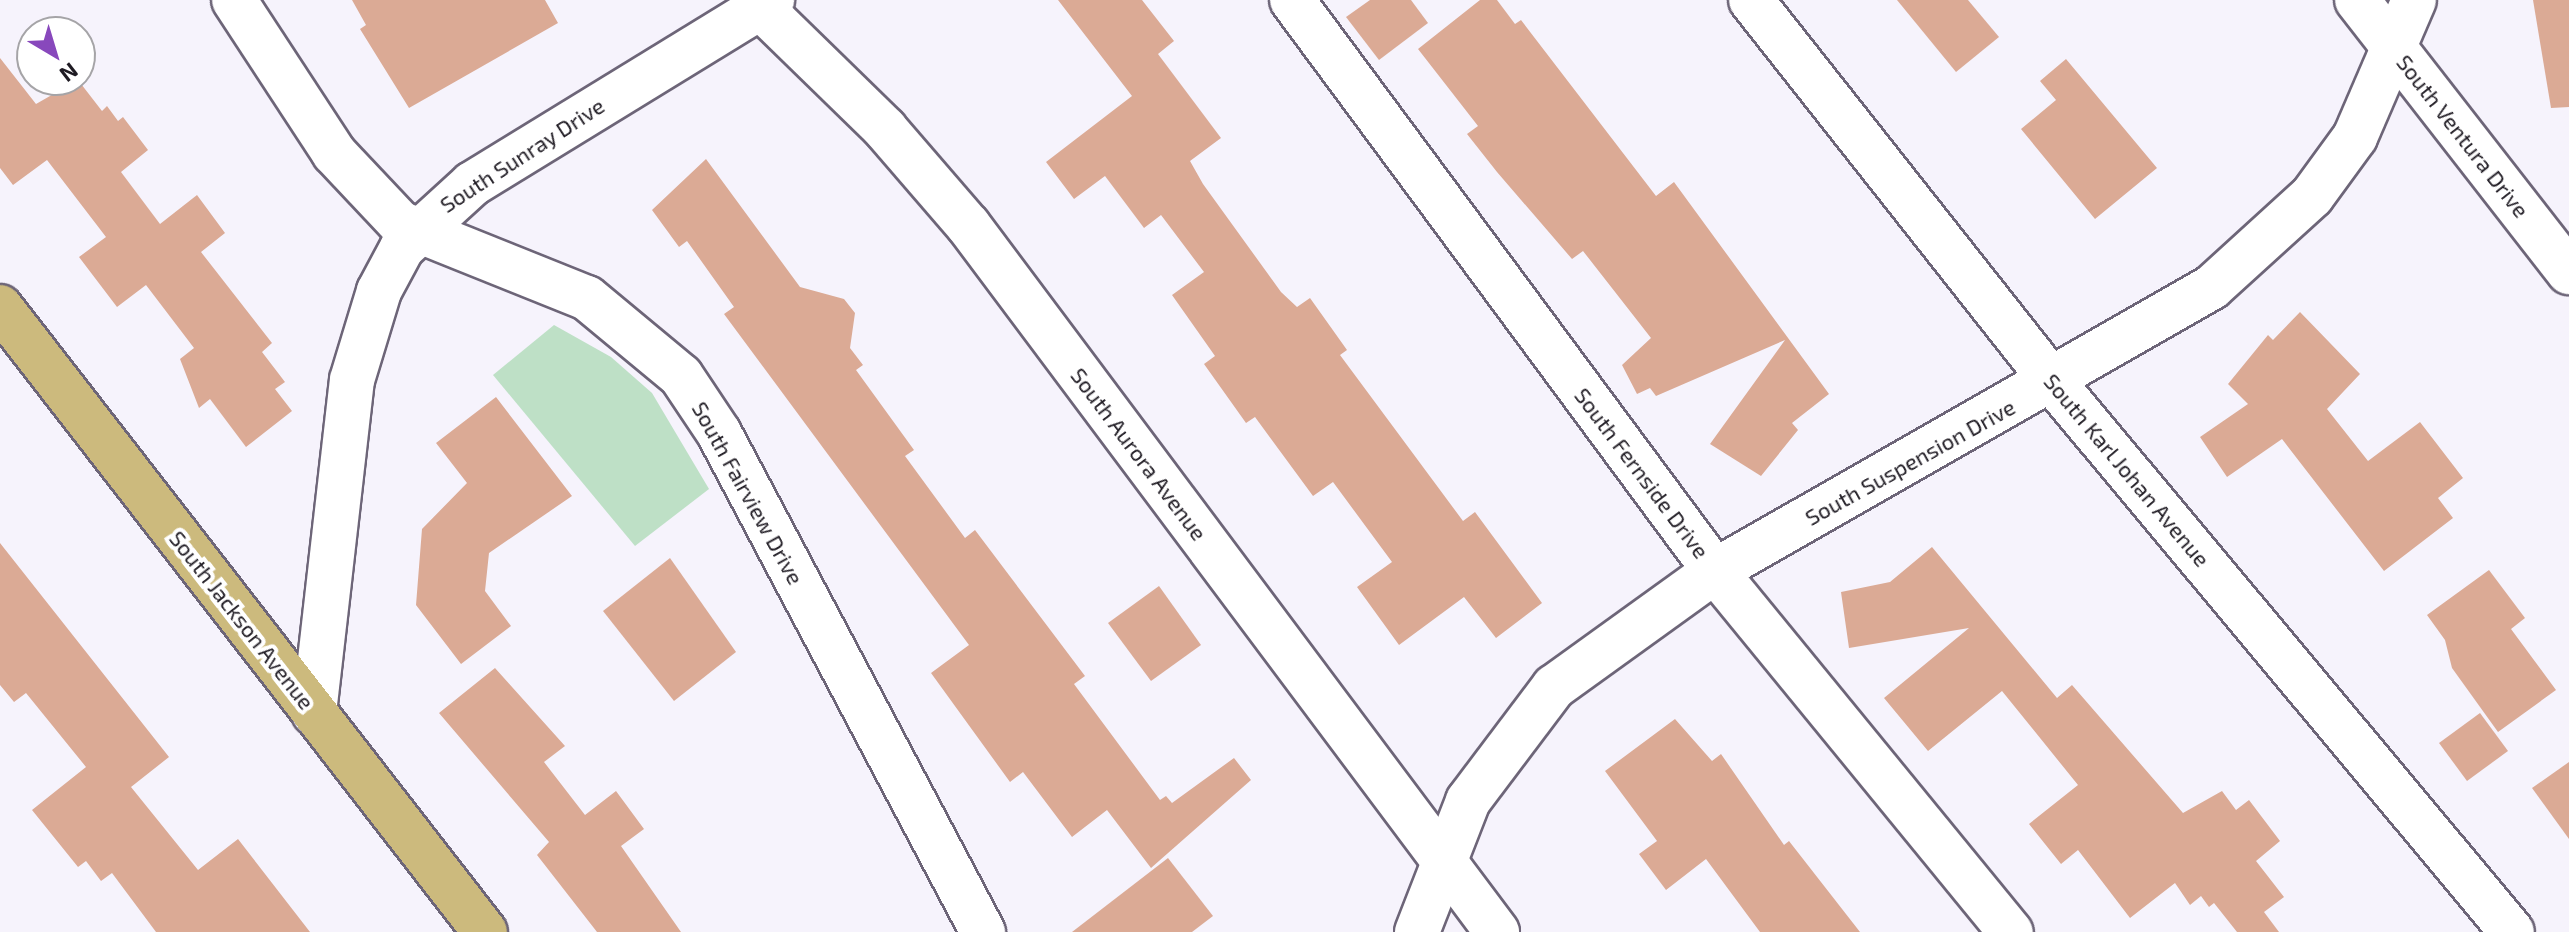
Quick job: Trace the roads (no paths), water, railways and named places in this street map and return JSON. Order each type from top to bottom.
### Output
[{"type":"main road","name":"South Jackson Avenue","points":[[0,307],[485,932]]},
{"type":"street","name":"South Fairview Drive","points":[[234,0],[334,153],[414,232],[587,298],[681,376],[719,433],[983,932]]},
{"type":"street","name":"South Fernside Drive","points":[[1292,0],[1715,571],[2011,932]]},
{"type":"street","name":"South Karl Johan Avenue","points":[[1751,0],[2053,382],[2512,932]]},
{"type":"street","name":"South Ventura Drive","points":[[2357,0],[2569,272]]},
{"type":"street","name":"South Suspension Drive","points":[[1417,932],[1442,862],[1484,777],[1554,687],[1715,571],[2053,382],[2212,287],[2255,253],[2312,196],[2355,137],[2397,52],[2414,0]]},
{"type":"street","name":"South Sunray Drive","points":[[314,713],[352,380],[379,291],[414,232],[520,153],[762,2]]},
{"type":"street","name":"South Aurora Avenue","points":[[762,2],[885,129],[968,225],[1497,932]]}]
